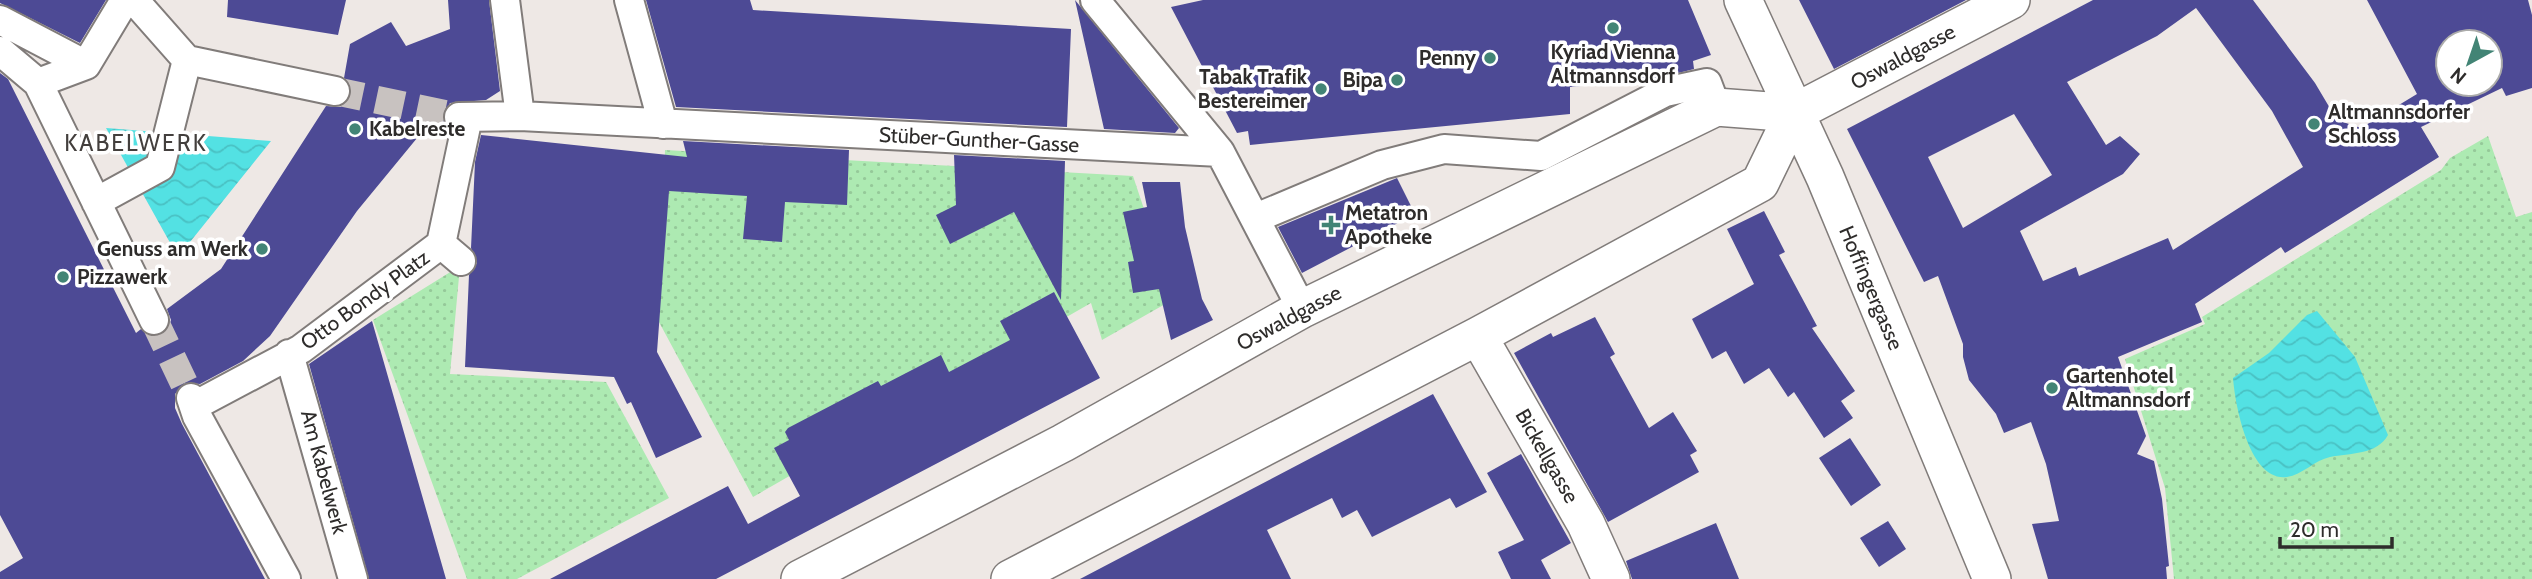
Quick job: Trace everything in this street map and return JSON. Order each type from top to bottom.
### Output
[{"type":"street","points":[[20,78],[86,65],[125,0]]},
{"type":"street","points":[[134,0],[187,60],[335,92]]},
{"type":"street","points":[[505,0],[520,117]]},
{"type":"street","points":[[629,0],[663,124]]},
{"type":"street","points":[[1095,0],[1220,152],[1302,309]]},
{"type":"street","name":"Hoffingergasse","points":[[1743,0],[1825,177],[1992,579]]},
{"type":"street","name":"Oswaldgasse","points":[[1794,113],[2011,0]]},
{"type":"street","points":[[0,20],[86,65]]},
{"type":"street","points":[[0,51],[20,78],[96,202],[153,320]]},
{"type":"street","points":[[20,78],[60,51]]},
{"type":"street","points":[[96,202],[160,167],[187,60]]},
{"type":"street","points":[[1010,579],[1478,336],[1760,183],[1794,113],[1716,107],[1707,83],[1664,92],[1541,156],[1444,149],[1382,165],[1256,218]]},
{"type":"street","name":"Oswaldgasse","points":[[800,579],[1063,443],[1302,309],[1716,107]]},
{"type":"street","name":"Otto Bondy Platz","points":[[286,579],[194,407],[292,359],[300,349],[451,253],[468,117],[520,117]]},
{"type":"street","name":"Stüber-Gunther-Gasse","points":[[520,117],[1220,152]]},
{"type":"street","name":"Bickellgasse","points":[[1478,336],[1586,524],[1611,579]]},
{"type":"street","name":"Am Kabelwerk","points":[[292,359],[353,579]]},
{"type":"green space","points":[[2488,136],[2516,217],[2532,212],[2532,579],[2174,579],[2165,488],[2125,359],[2205,324],[2202,317],[2441,170],[2450,158]]},
{"type":"green space","points":[[665,150],[1133,176],[1174,299],[1102,340],[1091,303],[753,497],[659,322]]},
{"type":"green space","points":[[460,266],[450,374],[606,382],[669,498],[517,579],[467,579],[373,320]]},
{"type":"water","points":[[106,128],[271,141],[178,257]]},
{"type":"water","points":[[2317,311],[2355,357],[2388,435],[2383,442],[2370,450],[2324,459],[2293,476],[2274,475],[2263,467],[2246,439],[2233,378],[2269,353],[2307,315]]},
{"type":"building","points":[[0,0],[106,0],[80,43],[0,3]]},
{"type":"building","points":[[228,0],[346,0],[338,35],[227,17]]},
{"type":"building","points":[[448,0],[489,0],[500,91],[486,100],[450,103],[442,117],[445,125],[428,135],[422,132],[357,211],[270,336],[243,361],[200,384],[185,383],[175,394],[175,408],[182,424],[265,579],[0,579],[0,572],[23,558],[0,515],[0,73],[8,79],[136,333],[141,329],[154,337],[168,329],[171,320],[167,309],[221,269],[326,106],[340,107],[348,102],[351,86],[344,78],[350,44],[391,22],[406,46],[450,29]]},
{"type":"building","points":[[646,0],[750,0],[753,10],[1071,29],[1067,127],[676,107]]},
{"type":"building","points":[[1075,0],[1179,128],[1175,133],[1104,129]]},
{"type":"building","points":[[1203,0],[1688,0],[1711,55],[1693,61],[1694,69],[1651,80],[1570,87],[1570,114],[1250,145],[1248,131],[1237,133],[1171,7]]},
{"type":"building","points":[[1799,0],[1966,0],[1834,69]]},
{"type":"building","points":[[2093,0],[2253,0],[2315,83],[2337,120],[2361,128],[2417,94],[2367,0],[2528,0],[2532,15],[2532,88],[2506,96],[2504,92],[2504,28],[2434,28],[2434,98],[2481,98],[2421,127],[2439,157],[2285,253],[2281,247],[2195,304],[2202,322],[2118,357],[2146,436],[2137,454],[2154,461],[2162,499],[2169,566],[2166,567],[2167,579],[2048,579],[2032,524],[2059,521],[2046,464],[2031,422],[2004,433],[1996,414],[1969,380],[1963,357],[1963,344],[1938,276],[1924,282],[1847,129]],"holes":[[[2196,8],[2272,111],[2303,167],[2173,250],[2168,238],[2079,276],[2076,267],[2043,281],[2020,231],[2123,174],[2140,154],[2120,136],[2106,145],[2067,82],[2157,36]],[[2014,114],[2052,175],[1963,228],[1928,157]]]},
{"type":"building","points":[[481,135],[687,157],[683,141],[849,150],[847,205],[785,202],[782,242],[743,239],[747,196],[669,191],[657,352],[702,437],[656,458],[631,402],[627,404],[614,377],[465,367],[469,275],[477,263],[471,248],[475,162]]},
{"type":"building","points":[[954,155],[1065,161],[1061,300],[1014,212],[950,244],[936,215],[956,205]]},
{"type":"building","points":[[1397,178],[1415,214],[1302,273],[1278,227]]},
{"type":"building","points":[[1142,182],[1180,182],[1185,227],[1202,299],[1213,320],[1171,340],[1159,289],[1133,293],[1128,262],[1134,261],[1123,212],[1147,207]]},
{"type":"building","points":[[1764,211],[1785,252],[1779,255],[1817,326],[1812,328],[1855,391],[1841,401],[1853,418],[1824,438],[1794,392],[1788,397],[1769,368],[1744,384],[1726,351],[1712,359],[1692,319],[1754,284],[1727,229]]},
{"type":"building","points":[[1054,292],[1100,378],[716,579],[550,579],[728,486],[748,524],[800,496],[774,448],[789,440],[785,432],[788,428],[878,381],[881,386],[941,355],[949,372],[1010,340],[1000,321]]},
{"type":"building","points":[[1595,317],[1615,354],[1610,357],[1649,428],[1673,412],[1697,451],[1690,455],[1699,472],[1608,522],[1514,353],[1551,333],[1553,337]]},
{"type":"building","points":[[372,321],[446,579],[369,579],[309,364]]},
{"type":"building","points":[[1433,394],[1487,492],[1456,508],[1450,498],[1372,537],[1357,510],[1342,518],[1332,498],[1267,530],[1291,579],[1080,579]]},
{"type":"building","points":[[1850,438],[1881,485],[1851,506],[1819,458]]},
{"type":"building","points":[[1521,454],[1571,543],[1541,560],[1551,579],[1511,579],[1498,552],[1524,540],[1487,473]]},
{"type":"building","points":[[1888,521],[1906,549],[1879,567],[1860,538]]},
{"type":"building","points":[[1716,523],[1739,579],[1632,579],[1626,561]]},
{"type":"tunnel","points":[[335,91],[459,117]]},
{"type":"tunnel","points":[[154,320],[191,398]]},
{"type":"place","name":"Kyriad Vienna Altmannsdorf","points":[[1613,28]]},
{"type":"place","name":"Penny","points":[[1490,58]]},
{"type":"place","name":"Bipa","points":[[1397,80]]},
{"type":"place","name":"Tabak Trafik Bestereimer","points":[[1321,89]]},
{"type":"place","name":"Altmannsdorfer Schloss","points":[[2314,124]]},
{"type":"place","name":"Kabelreste","points":[[355,129]]},
{"type":"place","name":"Metatron Apotheke","points":[[1331,225]]},
{"type":"place","name":"Genuss am Werk","points":[[262,249]]},
{"type":"place","name":"Pizzawerk","points":[[63,277]]},
{"type":"place","name":"Gartenhotel Altmannsdorf","points":[[2052,388]]},
{"type":"district","name":"KABELWERK","points":[[136,143]]}]
